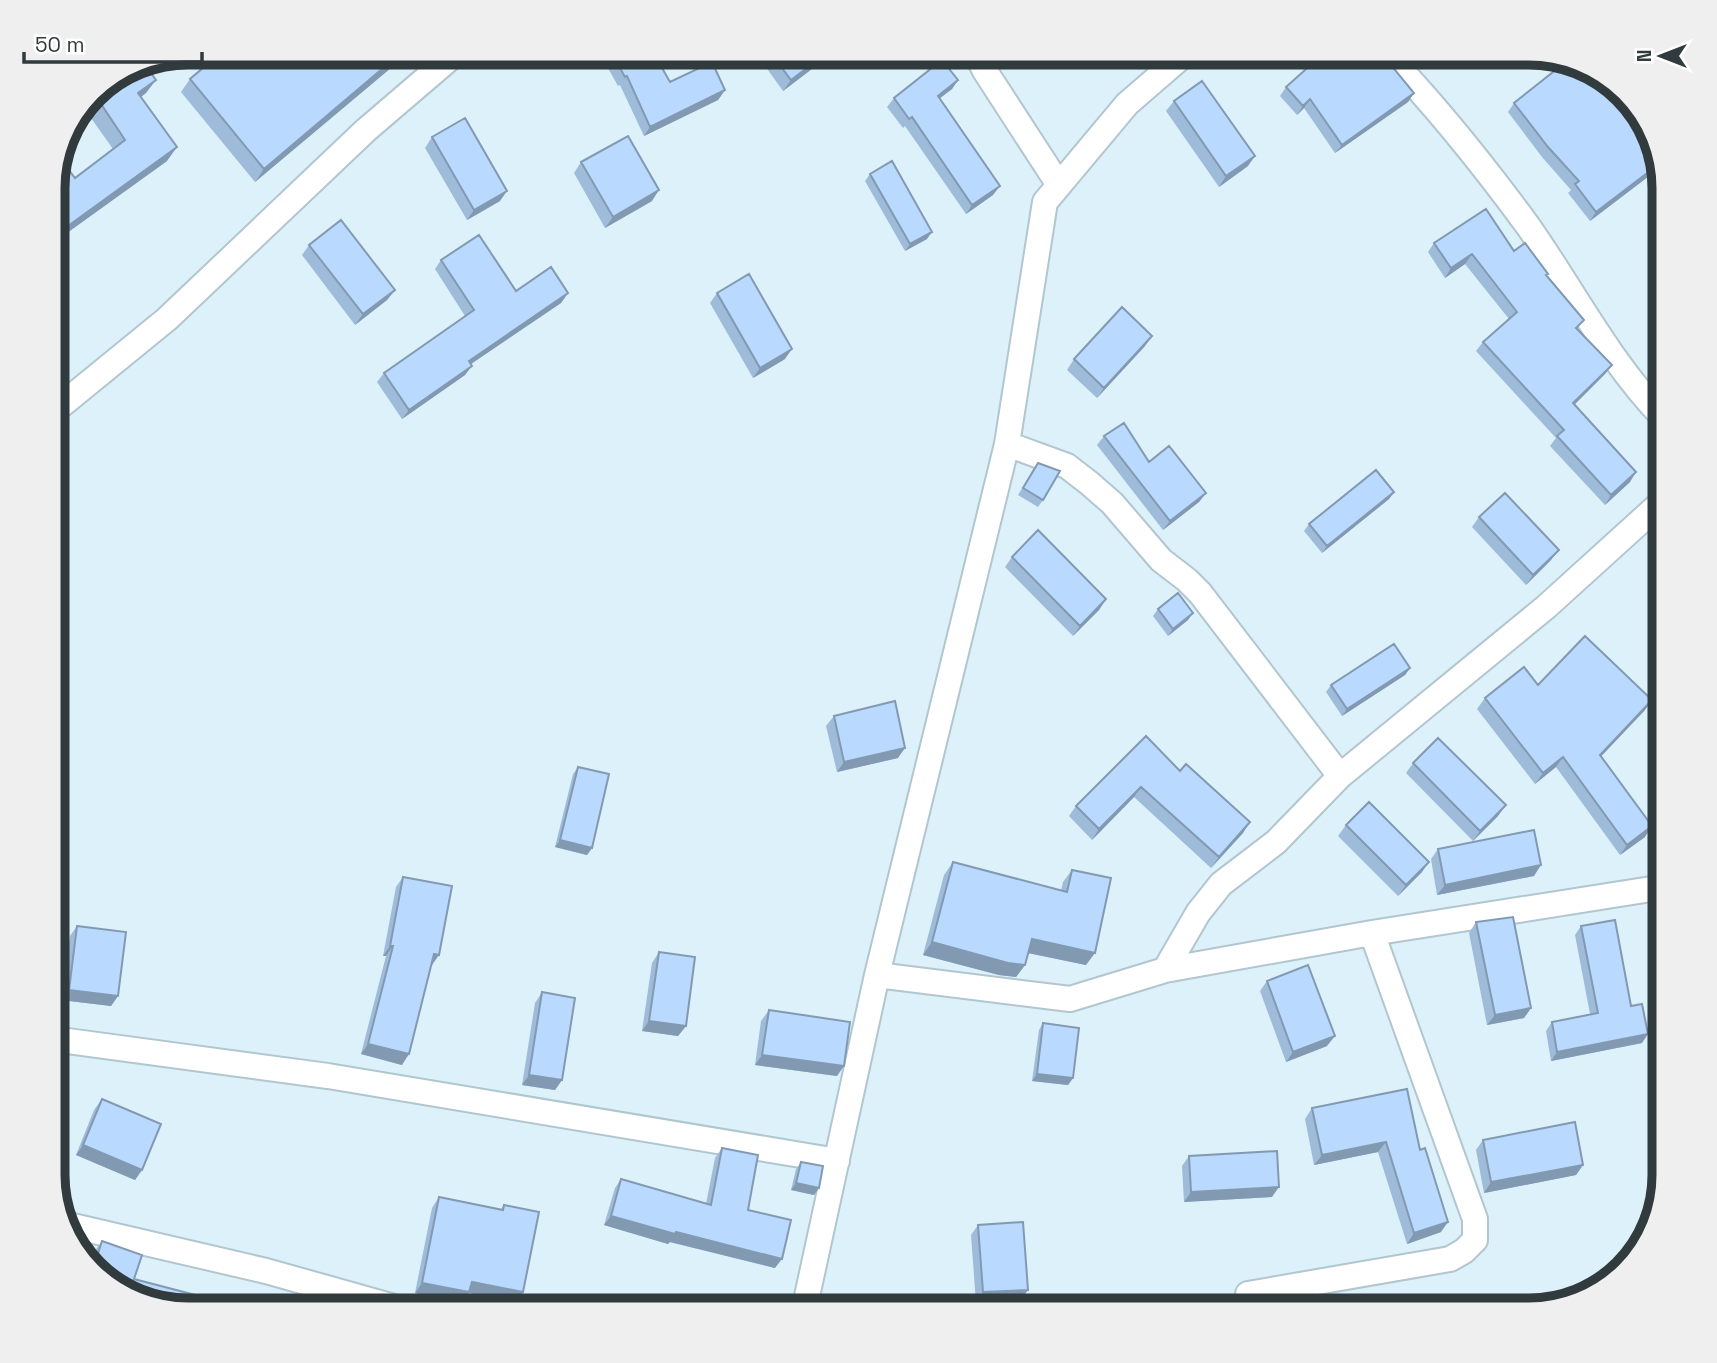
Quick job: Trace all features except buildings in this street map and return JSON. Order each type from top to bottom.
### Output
[{"type":"street","points":[[65,402],[167,319],[366,130],[441,65]]},
{"type":"street","points":[[982,65],[1059,185]]},
{"type":"street","points":[[807,1298],[877,975],[1007,444],[1045,201],[1127,104],[1171,65]]},
{"type":"street","points":[[1397,65],[1423,93],[1527,226],[1642,395],[1652,405]]},
{"type":"street","points":[[1007,444],[1067,466],[1112,503],[1161,560],[1200,593],[1340,776]]},
{"type":"street","points":[[1165,970],[1198,913],[1221,884],[1276,842],[1340,776],[1546,607],[1652,510]]},
{"type":"street","points":[[877,975],[1070,999],[1165,970],[1372,933],[1652,889]]},
{"type":"street","points":[[1248,1294],[1450,1259],[1464,1251],[1475,1240],[1475,1219],[1372,933]]},
{"type":"street","points":[[65,1041],[328,1076],[837,1161]]},
{"type":"street","points":[[76,1227],[266,1271],[360,1298]]}]
